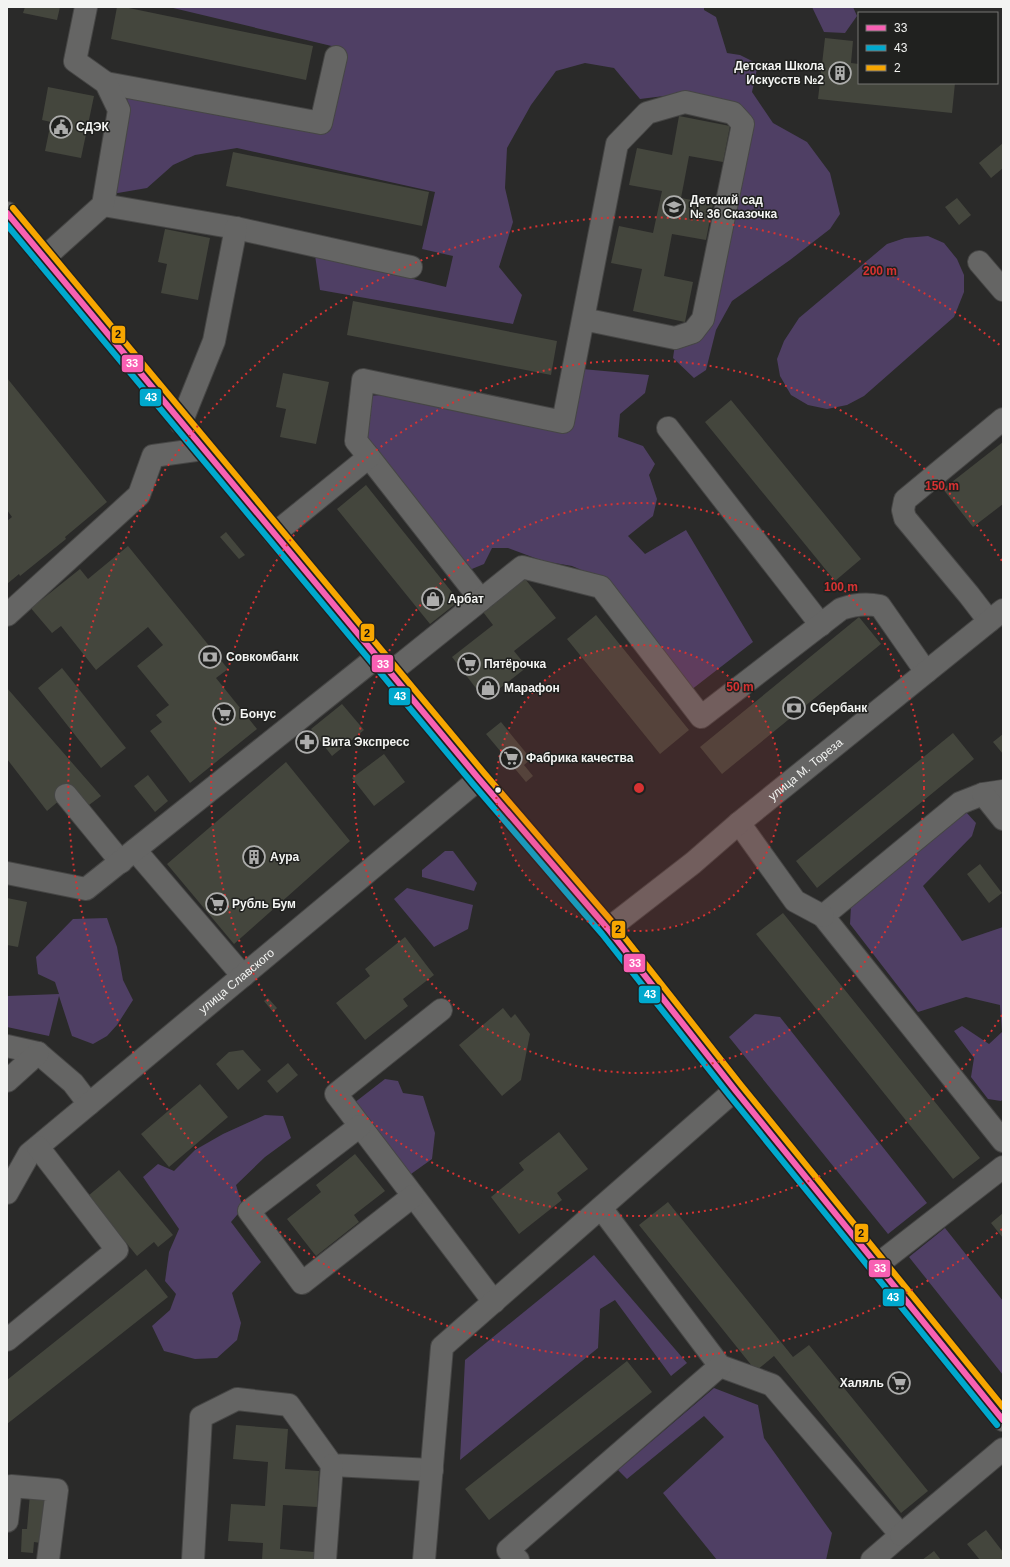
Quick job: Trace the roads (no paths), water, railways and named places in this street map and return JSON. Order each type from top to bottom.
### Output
[{"type":"main road","points":[[7,213],[383,665],[608,929],[1003,1420]]},
{"type":"street","points":[[86,7],[75,61],[106,83],[321,123],[336,57]]},
{"type":"street","points":[[44,258],[104,205],[119,110],[106,83]]},
{"type":"street","points":[[482,600],[356,441],[363,380],[563,422],[583,319],[617,144],[647,113],[685,102],[733,113],[743,124],[703,319],[693,332],[675,338],[583,319]]},
{"type":"street","points":[[104,205],[236,228],[411,267]]},
{"type":"street","points":[[181,423],[214,341],[236,228]]},
{"type":"street","points":[[979,262],[1003,290]]},
{"type":"street","points":[[996,615],[969,595],[905,518],[903,510],[905,500],[1003,419]]},
{"type":"street","points":[[668,428],[821,625]]},
{"type":"street","points":[[7,615],[139,496],[153,456],[203,449]]},
{"type":"street","points":[[274,534],[369,458]]},
{"type":"street","points":[[7,873],[86,889],[383,665],[482,600],[522,567],[601,587],[701,717],[841,609],[854,604],[867,603],[880,606],[926,672]]},
{"type":"street","name":"улица М. Тореза","points":[[608,929],[692,863],[739,823],[996,615]]},
{"type":"street","name":"улица Славского","points":[[7,1193],[29,1154],[479,779]]},
{"type":"street","points":[[823,916],[960,803],[993,792],[1003,818]]},
{"type":"street","points":[[66,795],[128,856],[243,976]]},
{"type":"street","points":[[739,823],[795,901],[823,916],[1003,1141]]},
{"type":"street","points":[[441,1010],[336,1094],[494,1302]]},
{"type":"street","points":[[7,1046],[38,1053],[73,1083],[89,1104]]},
{"type":"street","points":[[7,1081],[38,1053]]},
{"type":"street","points":[[424,1560],[442,1348],[736,1090]]},
{"type":"street","points":[[360,1126],[250,1211],[302,1283],[413,1196]]},
{"type":"street","points":[[7,1340],[117,1250],[38,1147]]},
{"type":"street","points":[[877,1264],[1003,1167]]},
{"type":"street","points":[[602,1208],[720,1366],[772,1385],[901,1535]]},
{"type":"street","points":[[518,1560],[508,1550],[720,1366]]},
{"type":"street","points":[[193,1560],[201,1417],[237,1399],[289,1405],[332,1465],[324,1560]]},
{"type":"street","points":[[872,1560],[1003,1449]]},
{"type":"street","points":[[332,1465],[432,1470]]},
{"type":"street","points":[[7,1521],[11,1486],[57,1490],[48,1560]]},
{"type":"place","name":"Детская Школа Искусств №2","points":[[840,73]]},
{"type":"place","name":"СДЭК","points":[[61,127]]},
{"type":"place","name":"Детский сад № 36 Сказочка","points":[[674,207]]},
{"type":"place","name":"Арбат","points":[[433,599]]},
{"type":"place","name":"Совкомбанк","points":[[210,657]]},
{"type":"place","name":"Пятёрочка","points":[[469,664]]},
{"type":"place","name":"Марафон","points":[[488,688]]},
{"type":"place","name":"Сбербанк","points":[[794,708]]},
{"type":"place","name":"Бонус","points":[[224,714]]},
{"type":"place","name":"Вита Экспресс","points":[[307,742]]},
{"type":"place","name":"Фабрика качества","points":[[511,758]]},
{"type":"place","name":"Аура","points":[[254,857]]},
{"type":"place","name":"Рубль Бум","points":[[217,904]]},
{"type":"place","name":"Халяль","points":[[899,1383]]}]
